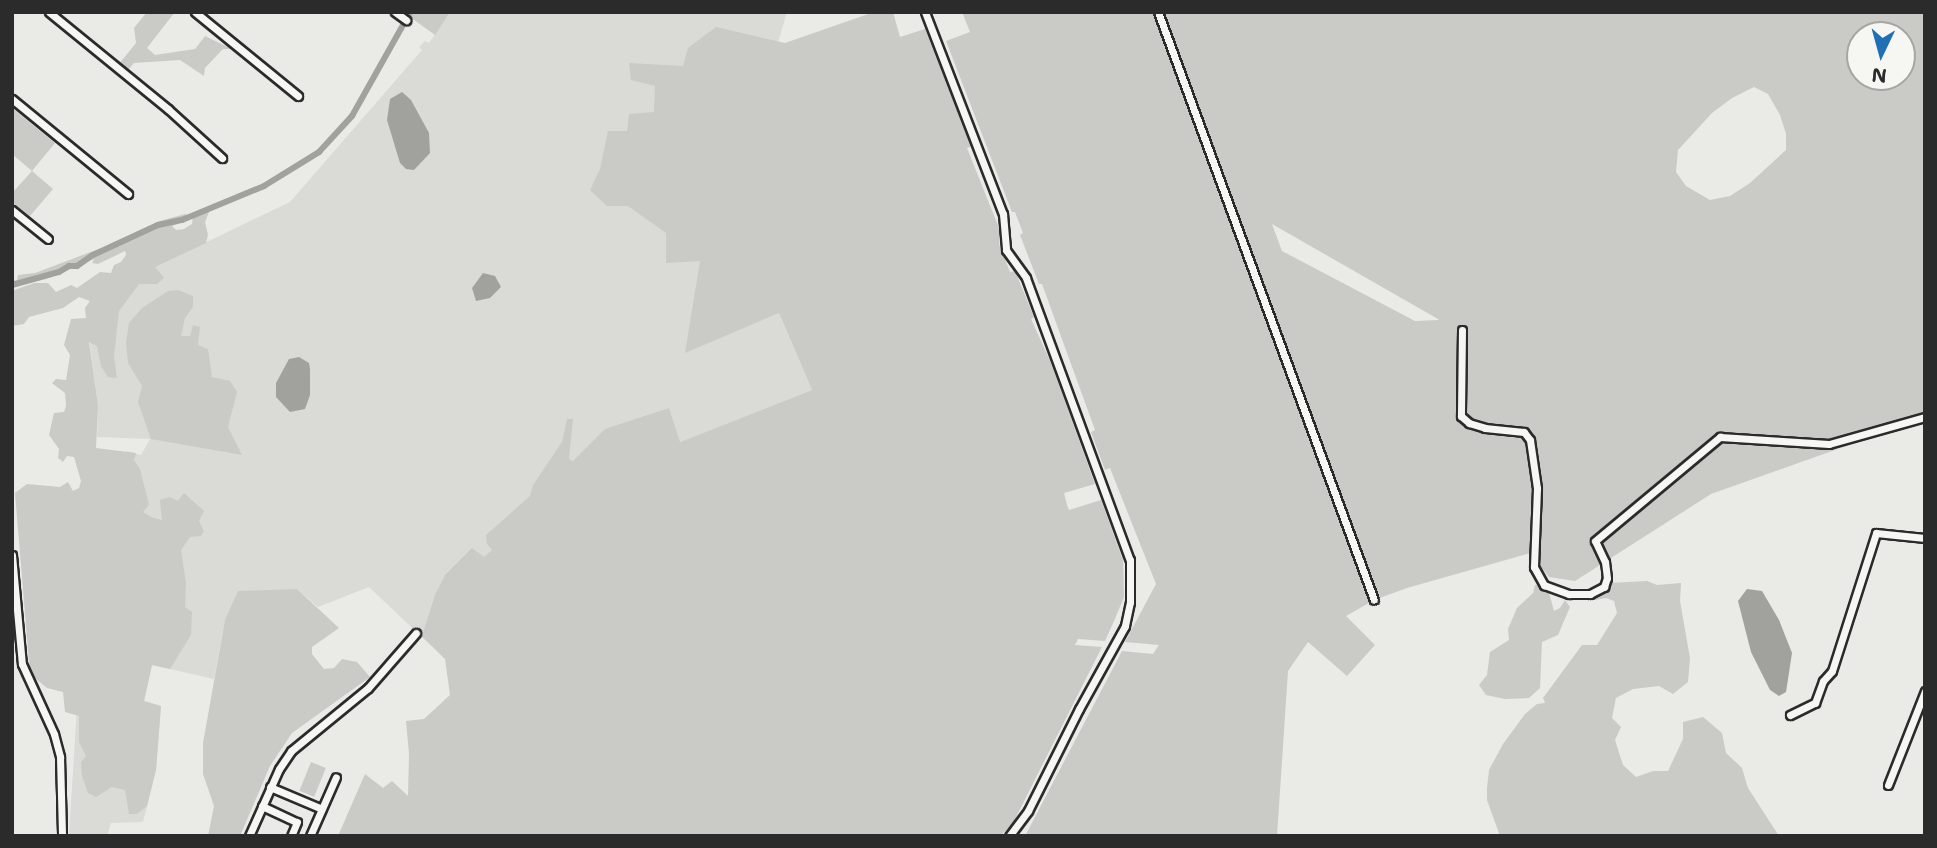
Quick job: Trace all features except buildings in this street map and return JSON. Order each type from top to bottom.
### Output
[{"type":"street","points":[[49,12],[168,109],[222,158]]},
{"type":"street","points":[[195,12],[299,96]]},
{"type":"street","points":[[396,12],[406,20]]},
{"type":"street","points":[[925,12],[1003,214],[1006,250],[1026,278],[1130,560],[1130,602],[1125,625],[1028,811],[1009,836]]},
{"type":"street","points":[[1158,12],[1374,600]]},
{"type":"street","points":[[12,99],[128,194]]},
{"type":"street","points":[[12,210],[48,239]]},
{"type":"street","points":[[1462,330],[1461,415],[1469,423],[1485,428],[1524,432],[1531,440],[1537,488],[1534,567],[1544,585],[1569,594],[1590,594],[1604,587],[1607,578],[1605,562],[1595,541],[1720,437],[1829,444],[1925,417]]},
{"type":"street","points":[[1790,715],[1815,703],[1823,681],[1832,671],[1876,533],[1925,538]]},
{"type":"street","points":[[12,555],[23,670],[54,734],[60,757],[62,836]]},
{"type":"street","points":[[249,836],[270,788],[291,751],[368,688],[416,633]]},
{"type":"street","points":[[1888,785],[1925,691]]},
{"type":"street","points":[[310,836],[336,777]]},
{"type":"street","points":[[270,788],[322,809]]},
{"type":"street","points":[[262,806],[297,822],[291,836]]},
{"type":"shaded area","points":[[147,12],[175,12],[147,48],[155,55],[195,49],[205,36],[232,49],[223,49],[205,68],[204,76],[180,60],[134,63],[128,70],[119,64],[136,43],[134,28]]},
{"type":"shaded area","points":[[403,12],[450,12],[435,35]]},
{"type":"shaded area","points":[[450,12],[787,12],[686,352],[779,313],[812,390],[680,442],[451,686],[445,659],[369,587],[318,607],[297,589],[225,620],[214,679],[152,665],[144,701],[161,706],[156,770],[143,822],[111,823],[107,836],[69,836],[85,576],[127,451],[141,455],[150,439],[97,437],[98,405],[85,308],[94,296],[290,202],[422,50],[419,47],[425,41],[429,43]]},
{"type":"shaded area","points":[[874,12],[893,12],[900,37],[925,29],[972,146],[967,148],[1001,233],[999,244],[1010,272],[1015,271],[1034,317],[1031,319],[1051,363],[1095,484],[1064,493],[1067,505],[1069,510],[1101,500],[1123,560],[1124,597],[1114,621],[1105,641],[1078,639],[1075,645],[1102,647],[1013,823],[1000,836],[338,836],[365,774],[383,788],[392,781],[408,796],[409,754],[406,721],[424,719],[450,695],[445,659],[422,636],[435,595],[445,575],[472,548],[484,557],[492,550],[487,544],[486,535],[530,496],[533,485],[562,442],[567,419],[573,419],[569,459],[573,461],[605,429],[669,408],[680,442],[812,390],[779,313],[685,353],[700,261],[666,263],[666,233],[628,206],[607,206],[590,190],[600,169],[608,131],[627,131],[629,114],[654,112],[655,86],[631,80],[629,63],[683,66],[688,48],[716,27],[785,43]]},
{"type":"shaded area","points":[[962,12],[1925,12],[1925,418],[1711,494],[1575,581],[1549,577],[1530,553],[1407,588],[1374,600],[1346,616],[1375,645],[1347,676],[1308,642],[1288,671],[1277,836],[1025,836],[1122,651],[1153,654],[1159,645],[1125,642],[1156,584],[1110,468],[1105,470],[1091,432],[1095,430],[1042,284],[1039,284],[1020,235],[1023,233],[1015,212],[1012,212],[946,41],[970,32]],"holes":[[[1754,87],[1768,94],[1780,115],[1786,134],[1786,150],[1750,183],[1730,196],[1710,200],[1686,186],[1676,172],[1678,150],[1712,113],[1732,98]],[[1272,224],[1439,320],[1415,321],[1282,251]]]},
{"type":"shaded area","points":[[402,92],[411,100],[429,133],[430,153],[414,170],[406,169],[400,163],[387,120],[390,99]]},
{"type":"shaded area","points":[[13,109],[55,143],[32,171],[12,154]]},
{"type":"shaded area","points":[[32,171],[53,189],[30,216],[12,202],[12,193]]},
{"type":"shaded area","points":[[209,212],[205,222],[208,235],[206,243],[155,267],[164,278],[157,284],[139,284],[119,311],[114,356],[117,378],[108,377],[101,366],[97,346],[89,342],[98,405],[96,448],[136,453],[134,460],[140,469],[149,505],[143,512],[151,517],[162,520],[160,500],[170,497],[178,501],[184,493],[204,511],[199,521],[204,531],[201,536],[190,537],[181,550],[186,584],[185,607],[192,612],[191,635],[170,669],[152,665],[144,701],[161,706],[156,770],[147,806],[137,814],[129,814],[125,790],[112,787],[96,797],[88,793],[82,776],[81,762],[86,756],[79,742],[79,716],[65,712],[63,692],[47,688],[30,674],[15,493],[27,484],[60,487],[68,482],[73,491],[79,488],[81,481],[74,457],[67,456],[63,462],[58,458],[59,449],[49,435],[54,413],[64,412],[66,406],[65,393],[52,383],[56,379],[66,380],[70,355],[64,345],[71,319],[86,318],[85,308],[90,301],[79,297],[63,308],[29,317],[24,324],[12,326],[12,291],[34,283],[48,283],[56,292],[71,285],[77,288],[100,272],[111,273],[114,265],[121,262],[126,255],[125,251],[98,264],[92,263],[94,259],[46,279],[12,287],[12,281],[17,280],[18,275],[35,273],[104,247],[160,221],[185,214],[190,216],[188,220],[172,226],[176,230],[184,229],[192,224],[193,215]]},
{"type":"shaded area","points":[[483,273],[495,276],[501,287],[490,298],[476,301],[472,288]]},
{"type":"shaded area","points":[[178,290],[193,296],[193,307],[185,318],[181,336],[190,336],[193,325],[200,327],[198,345],[208,349],[212,377],[230,381],[237,392],[228,427],[242,455],[151,439],[138,402],[142,386],[128,363],[126,342],[129,323],[142,308],[168,291]]},
{"type":"shaded area","points":[[299,357],[309,363],[310,395],[305,409],[290,412],[276,397],[276,383],[289,359]]},
{"type":"shaded area","points":[[1647,581],[1657,585],[1681,583],[1680,601],[1690,658],[1688,682],[1673,694],[1659,686],[1633,689],[1616,698],[1612,718],[1621,727],[1615,740],[1623,765],[1636,777],[1653,771],[1668,771],[1683,739],[1683,722],[1703,717],[1722,733],[1726,753],[1742,768],[1748,788],[1779,836],[1500,836],[1487,800],[1487,788],[1489,770],[1503,744],[1525,714],[1537,704],[1545,703],[1543,698],[1582,645],[1597,645],[1617,613],[1614,601],[1606,598],[1595,600],[1591,592],[1609,583]]},
{"type":"shaded area","points":[[1542,584],[1548,589],[1554,611],[1560,608],[1565,600],[1570,607],[1558,635],[1542,642],[1540,688],[1529,698],[1505,699],[1486,695],[1479,685],[1487,675],[1490,652],[1509,640],[1508,629],[1517,608],[1533,593],[1535,585]]},
{"type":"shaded area","points":[[297,589],[339,628],[312,647],[312,654],[324,669],[334,668],[342,659],[357,662],[370,677],[292,733],[270,766],[240,836],[208,836],[214,806],[203,774],[203,743],[225,620],[238,591]]},
{"type":"shaded area","points":[[1747,589],[1762,591],[1779,620],[1792,653],[1786,692],[1779,696],[1770,690],[1751,652],[1738,601]]},
{"type":"shaded area","points":[[311,762],[326,768],[314,797],[299,791]]},
{"type":"waterway","points":[[12,285],[59,272],[69,266],[77,266],[93,255],[158,225],[182,220],[264,186],[319,152],[352,116],[403,25]]}]
